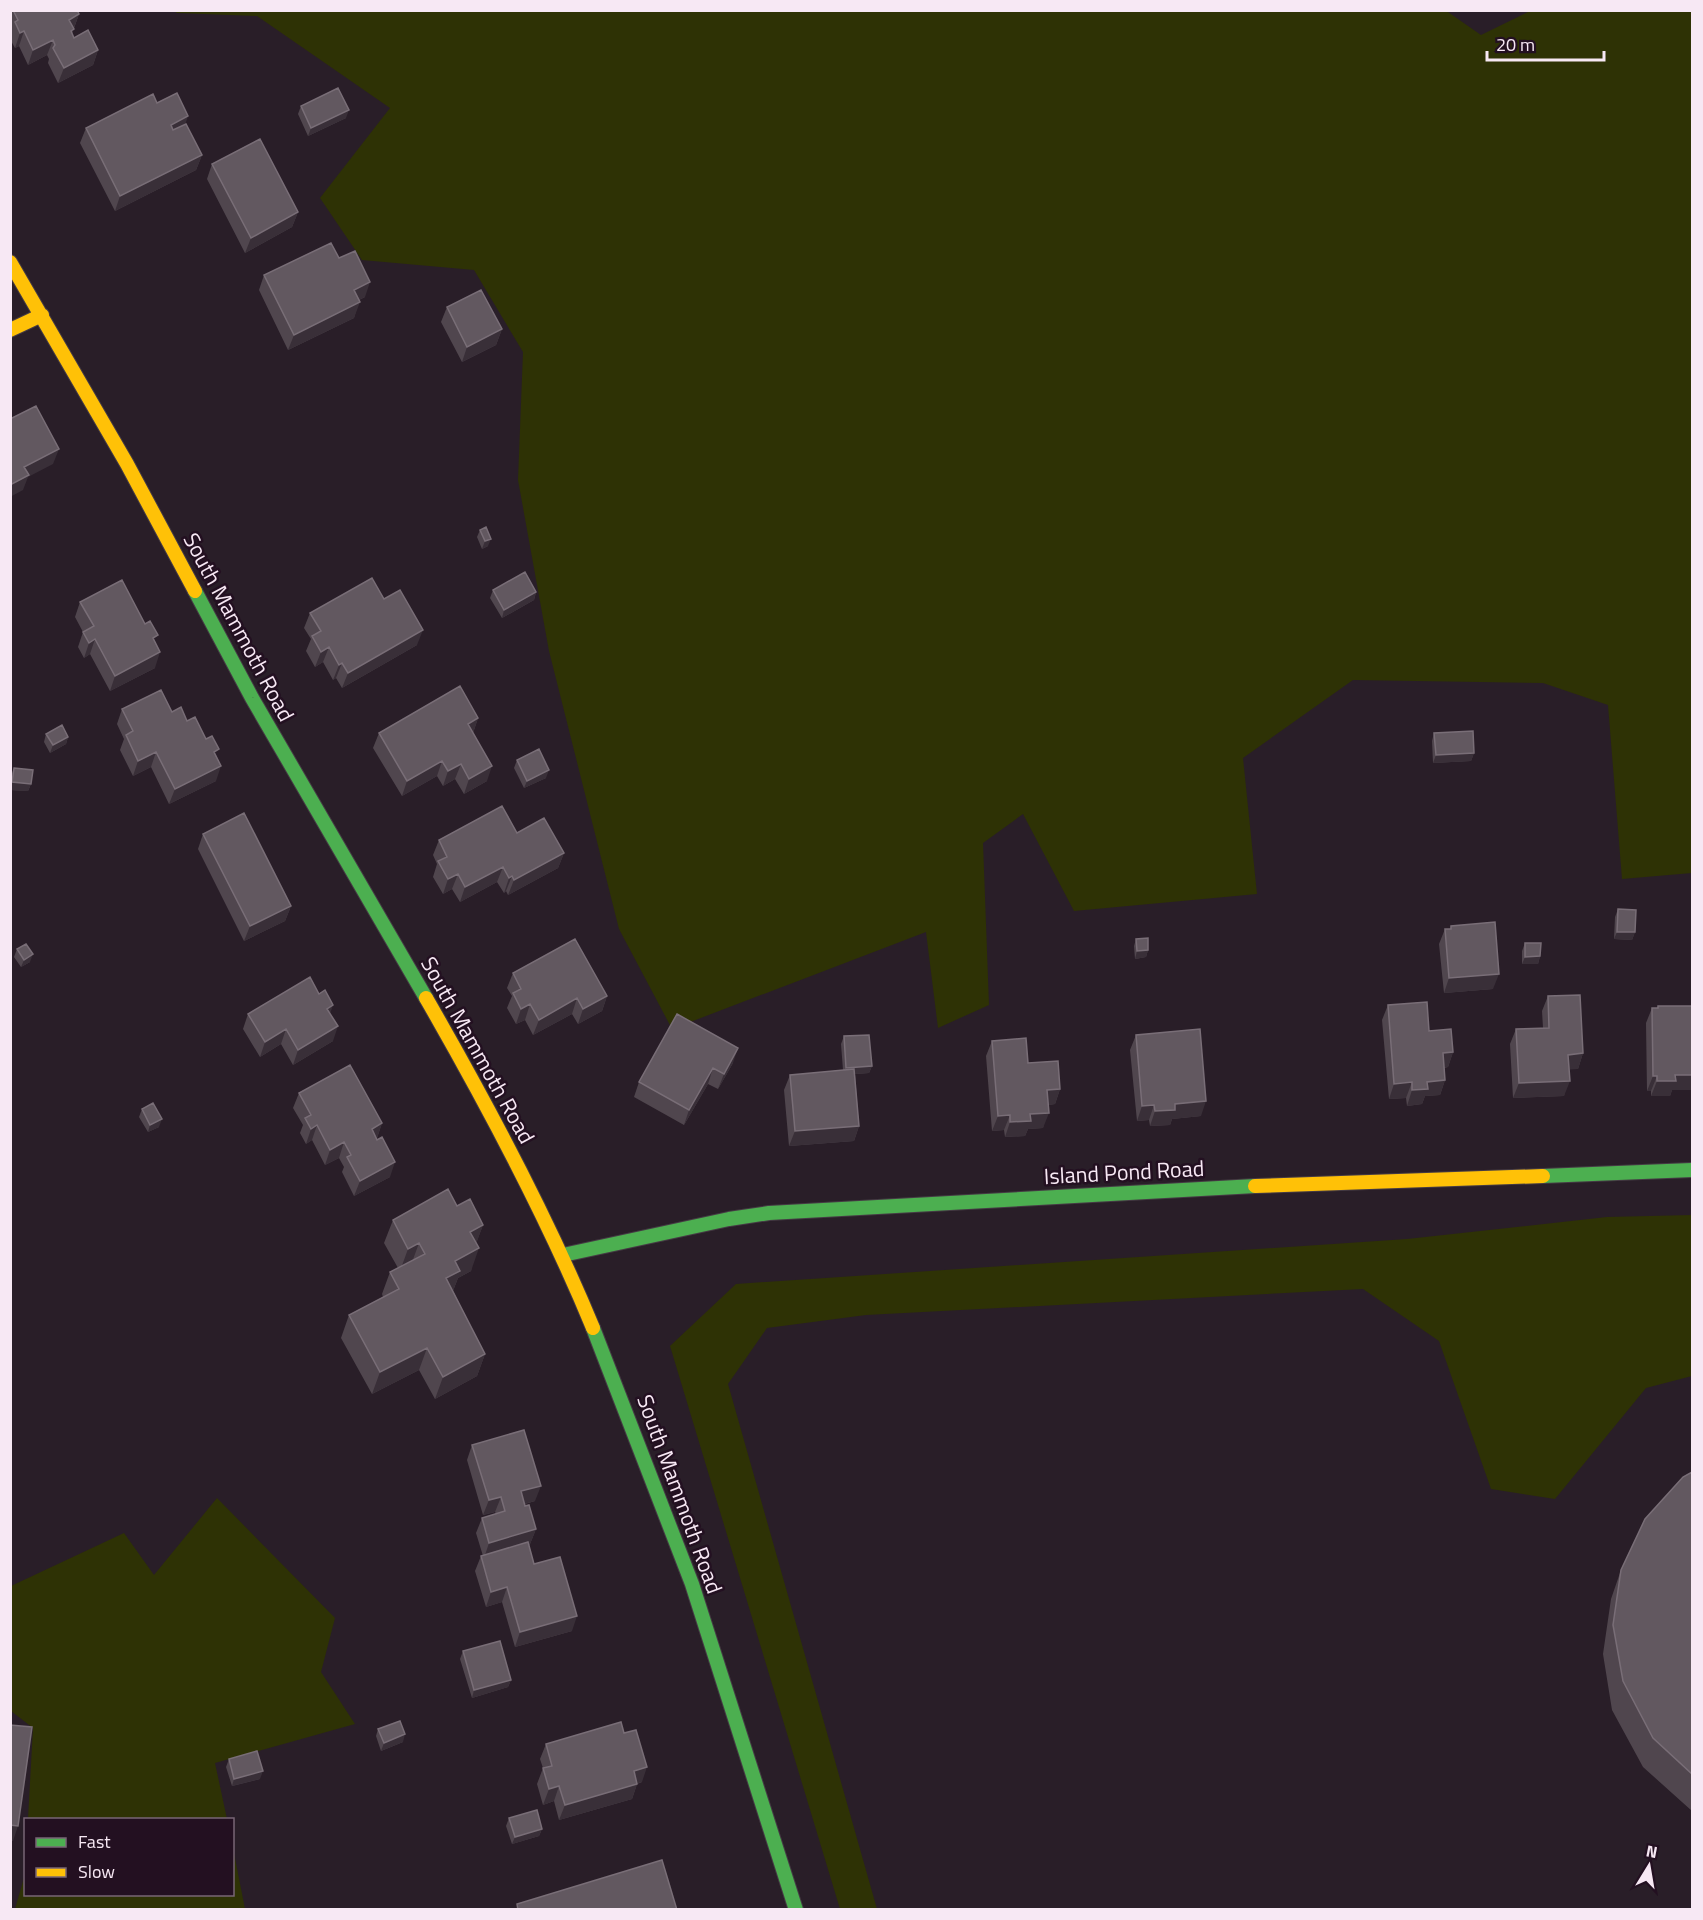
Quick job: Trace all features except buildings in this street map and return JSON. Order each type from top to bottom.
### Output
[{"type":"main road","name":"South Mammoth Road","points":[[11,264],[127,464],[252,698],[453,1045],[563,1255],[610,1366],[692,1584],[796,1910]]},
{"type":"main road","points":[[10,330],[42,315]]},
{"type":"main road","name":"Island Pond Road","points":[[563,1255],[729,1219],[770,1214],[1185,1189],[1692,1170]]},
{"type":"green space","points":[[1445,10],[1481,35],[1530,11],[1692,11],[1692,873],[1622,879],[1608,705],[1543,683],[1353,680],[1243,758],[1257,894],[1074,911],[1023,814],[983,843],[989,1005],[938,1028],[926,932],[672,1029],[619,929],[549,651],[518,480],[523,352],[474,270],[362,260],[320,198],[390,108],[257,16],[177,13],[174,11]]},
{"type":"green space","points":[[1692,1215],[1692,1376],[1646,1388],[1555,1499],[1491,1489],[1439,1341],[1363,1289],[866,1315],[767,1328],[728,1384],[877,1909],[840,1909],[670,1346],[736,1284],[1407,1239],[1607,1217]]},
{"type":"green space","points":[[217,1498],[335,1618],[321,1672],[355,1724],[215,1763],[227,1818],[28,1818],[33,1728],[11,1711],[11,1586],[124,1533],[154,1575]]},
{"type":"green space","points":[[234,1853],[245,1909],[15,1909],[24,1878],[24,1896],[234,1896]]},
{"type":"traffic: fast","points":[[195,591],[252,698],[426,998]]},
{"type":"traffic: fast","points":[[1543,1176],[1692,1170]]},
{"type":"traffic: fast","points":[[563,1255],[729,1219],[769,1213],[1255,1186]]},
{"type":"traffic: fast","points":[[593,1328],[692,1584],[796,1910]]},
{"type":"traffic: slow","points":[[10,262],[127,464],[195,591]]},
{"type":"traffic: slow","points":[[10,330],[42,315]]},
{"type":"traffic: slow","points":[[426,998],[515,1160],[556,1243],[593,1328]]},
{"type":"traffic: slow","points":[[1255,1186],[1543,1176]]}]
